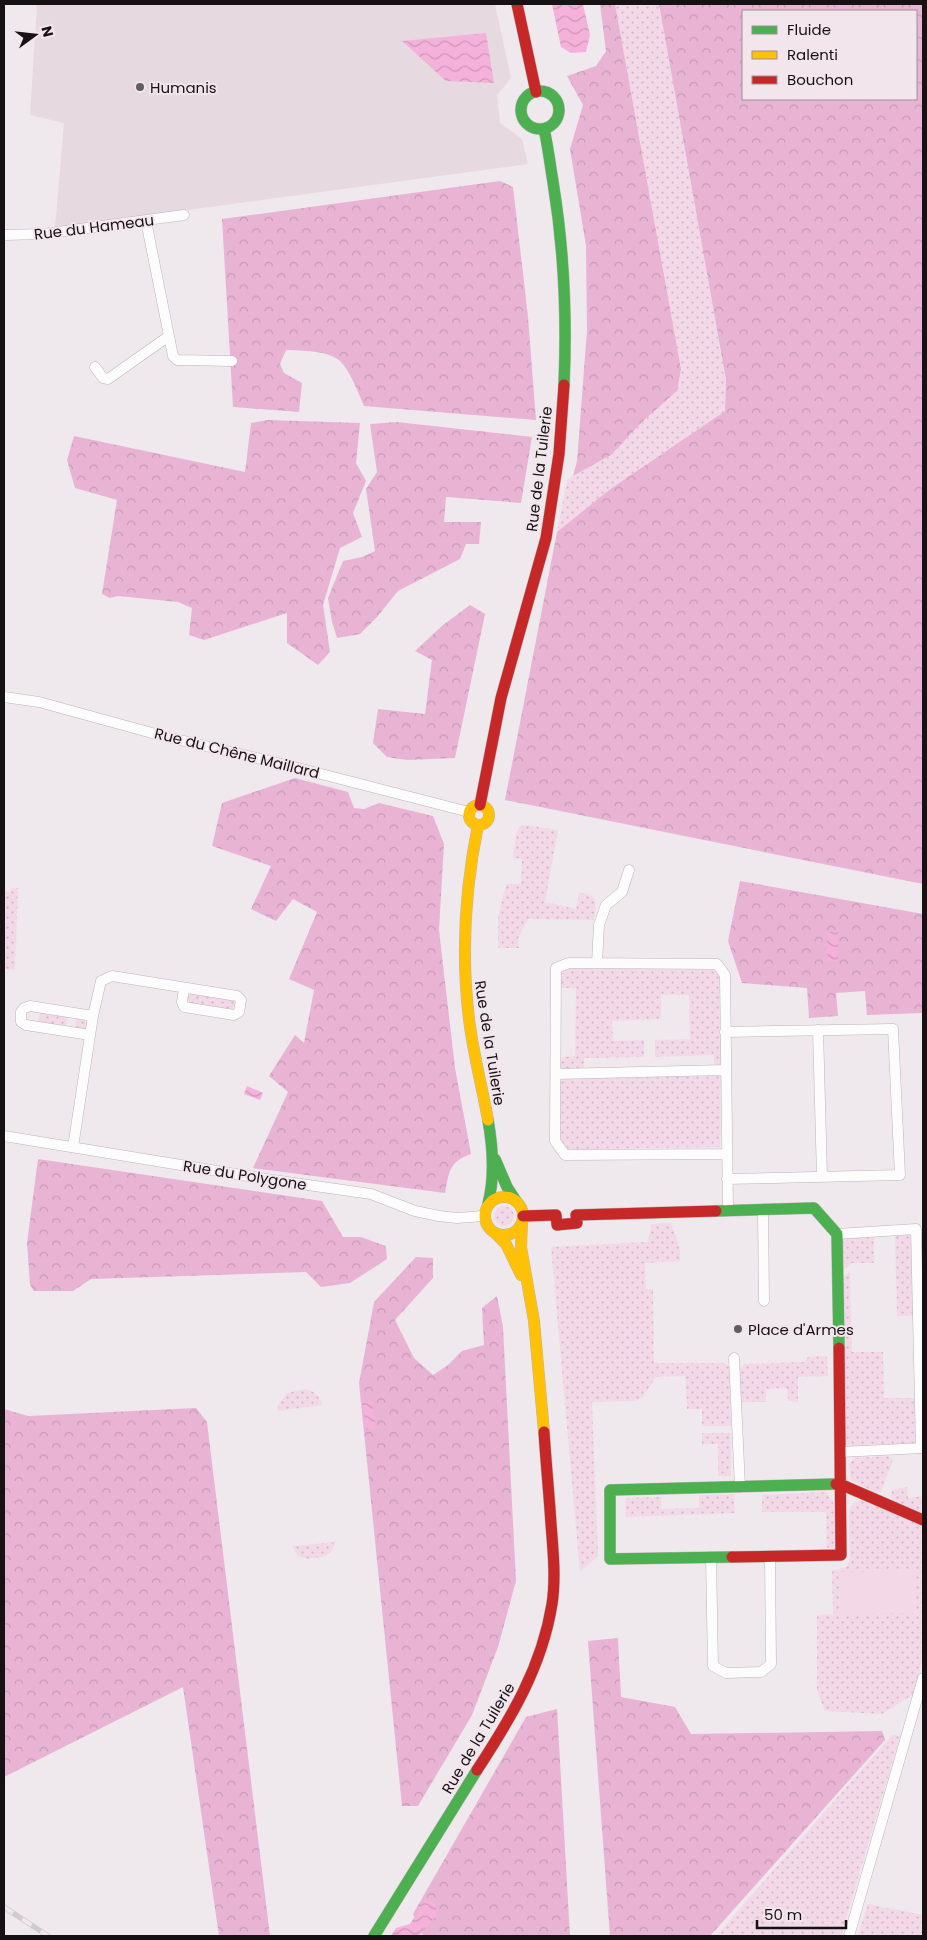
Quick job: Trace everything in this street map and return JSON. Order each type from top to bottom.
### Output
[{"type":"street","points":[[517,4],[536,92]]},
{"type":"street","points":[[536,92],[548,93],[553,96],[558,106],[558,118],[550,127],[544,129],[529,126],[522,117],[523,101],[526,97],[536,92]]},
{"type":"street","name":"Rue de la Tuilerie","points":[[480,805],[501,697],[533,590],[546,537],[562,431],[565,338],[561,254],[557,209],[544,129]]},
{"type":"street","name":"Rue du Hameau","points":[[4,235],[43,234],[184,215]]},
{"type":"street","points":[[146,221],[173,356],[178,360],[232,361]]},
{"type":"street","points":[[95,367],[103,378],[108,379],[169,336]]},
{"type":"street","name":"Rue du Chêne Maillard","points":[[4,697],[39,702],[163,736],[286,765],[469,812]]},
{"type":"street","points":[[480,805],[486,808],[488,818],[485,823],[478,825],[471,821],[469,812],[475,806],[480,805]]},
{"type":"street","name":"Rue de la Tuilerie","points":[[478,825],[468,885],[464,930],[464,970],[469,1019],[491,1146],[492,1181],[488,1204]]},
{"type":"street","points":[[597,963],[598,925],[606,905],[622,892],[629,870]]},
{"type":"street","points":[[727,1154],[566,1155],[555,1141],[556,968],[568,963],[717,964],[724,975],[728,1210]]},
{"type":"street","points":[[73,1147],[93,1016],[101,981],[112,976],[237,996],[241,1000],[239,1012],[234,1014],[184,1007],[182,1002],[184,988]]},
{"type":"street","points":[[90,1035],[26,1026],[21,1022],[21,1012],[24,1008],[30,1006],[93,1016]]},
{"type":"street","points":[[725,1032],[893,1029],[900,1175],[727,1179]]},
{"type":"street","points":[[818,1030],[822,1177]]},
{"type":"street","points":[[556,1074],[726,1070]]},
{"type":"street","name":"Rue du Polygone","points":[[4,1136],[266,1179],[371,1194],[415,1212],[457,1218],[484,1216]]},
{"type":"street","name":"Rue de la Tuilerie","points":[[491,1146],[500,1171],[516,1201]]},
{"type":"street","points":[[506,1196],[516,1201],[522,1211],[519,1227],[510,1234],[495,1233],[488,1226],[484,1216],[488,1204],[499,1197],[506,1196]]},
{"type":"street","points":[[522,1219],[556,1215],[557,1225],[577,1223],[576,1214],[814,1208],[837,1234],[840,1452],[840,1484],[841,1555],[610,1559],[610,1490],[840,1484],[923,1520]]},
{"type":"street","points":[[763,1209],[764,1301]]},
{"type":"street","name":"Rue de la Tuilerie","points":[[374,1936],[508,1722],[524,1692],[544,1639],[552,1603],[554,1565],[542,1407],[534,1321],[521,1247],[522,1219]]},
{"type":"street","points":[[837,1234],[916,1230],[922,1448],[840,1452]]},
{"type":"street","name":"Rue de la Tuilerie","points":[[495,1233],[506,1244],[530,1297]]},
{"type":"street","points":[[734,1358],[740,1487]]},
{"type":"street","points":[[710,1557],[713,1666],[726,1674],[761,1672],[770,1664],[770,1556]]},
{"type":"street","points":[[849,1936],[923,1678]]},
{"type":"shaded area","name":"Humanis","points":[[37,4],[495,4],[511,78],[497,95],[500,123],[522,139],[528,164],[55,228],[64,123],[30,115]]},
{"type":"shaded area","points":[[615,4],[659,4],[726,380],[725,411],[609,490],[557,532],[567,480],[611,455],[643,421],[677,391],[681,369]]},
{"type":"shaded area","points":[[526,825],[558,830],[545,902],[576,909],[579,893],[590,895],[595,901],[594,920],[528,919],[518,939],[519,948],[498,948],[498,918],[506,884],[521,884],[522,859],[513,858],[516,833],[520,826]]},
{"type":"shaded area","points":[[11,888],[18,888],[15,970],[4,969],[4,891],[10,892]]},
{"type":"shaded area","points":[[570,968],[716,971],[719,976],[721,1067],[714,1067],[714,1055],[655,1057],[655,1040],[690,1039],[689,995],[661,995],[661,1019],[612,1021],[613,1041],[644,1040],[644,1057],[584,1058],[584,1070],[561,1070],[561,1057],[575,1056],[576,988],[561,988],[561,974]]},
{"type":"shaded area","points":[[191,993],[233,1000],[235,1005],[231,1010],[190,1003],[187,998]]},
{"type":"shaded area","points":[[40,1012],[67,1017],[65,1027],[38,1023]]},
{"type":"shaded area","points":[[76,1018],[84,1020],[86,1023],[85,1029],[75,1029]]},
{"type":"shaded area","points":[[721,1076],[720,1147],[569,1149],[563,1145],[561,1138],[560,1083],[564,1079]]},
{"type":"shaded area","points":[[500,1206],[508,1206],[514,1212],[514,1220],[508,1226],[500,1226],[494,1220],[494,1212]]},
{"type":"shaded area","points":[[671,1223],[680,1248],[680,1261],[645,1263],[646,1289],[653,1289],[654,1363],[725,1363],[730,1367],[731,1426],[702,1426],[702,1409],[687,1409],[685,1376],[656,1377],[642,1398],[634,1401],[592,1402],[598,1556],[580,1572],[551,1247],[648,1242],[651,1224]]},
{"type":"shaded area","points":[[895,1235],[911,1235],[913,1316],[897,1316]]},
{"type":"shaded area","points":[[874,1236],[874,1263],[852,1263],[841,1272],[841,1237]]},
{"type":"shaded area","points":[[850,1272],[852,1352],[883,1352],[884,1398],[915,1398],[916,1443],[845,1446],[842,1278]]},
{"type":"shaded area","points":[[827,1356],[828,1376],[798,1377],[798,1402],[788,1401],[787,1388],[766,1389],[766,1402],[740,1402],[739,1369],[744,1364],[804,1362],[808,1357]]},
{"type":"shaded area","points":[[306,1389],[317,1395],[322,1405],[278,1411],[278,1405],[287,1393]]},
{"type":"shaded area","points":[[702,1433],[731,1433],[731,1476],[718,1476],[718,1444],[702,1444]]},
{"type":"shaded area","points":[[888,1456],[893,1460],[881,1492],[876,1493],[851,1480],[849,1464],[855,1458]]},
{"type":"shaded area","points":[[907,1487],[908,1498],[923,1496],[923,1513],[894,1502],[891,1498],[892,1490]]},
{"type":"shaded area","points":[[826,1492],[834,1504],[834,1548],[827,1548],[826,1512],[762,1512],[762,1495]]},
{"type":"shaded area","points":[[734,1494],[735,1513],[626,1517],[625,1498],[661,1497],[661,1509],[699,1508],[699,1495]]},
{"type":"shaded area","points":[[860,1500],[923,1525],[923,1656],[914,1694],[882,1714],[825,1711],[817,1691],[817,1615],[833,1614],[832,1571],[847,1567],[850,1558],[849,1510],[854,1503]]},
{"type":"shaded area","points":[[336,1542],[331,1552],[325,1556],[309,1559],[298,1556],[292,1546]]},
{"type":"shaded area","points":[[914,1571],[914,1613],[841,1614],[840,1572]]},
{"type":"shaded area","points":[[892,1735],[900,1736],[841,1936],[716,1936]]},
{"type":"shaded area","points":[[868,1904],[923,1915],[923,1936],[858,1936]]},
{"type":"green space","points":[[600,4],[615,4],[681,369],[677,391],[643,421],[611,455],[573,476],[577,461],[587,330],[586,246],[570,149],[583,105],[567,76],[596,66],[606,51]]},
{"type":"green space","points":[[659,4],[923,4],[923,884],[505,800],[557,532],[609,490],[725,411],[726,380]]},
{"type":"green space","points":[[500,181],[513,187],[528,317],[536,420],[364,406],[350,376],[335,357],[322,353],[286,350],[280,364],[284,373],[302,383],[299,412],[233,407],[222,219]]},
{"type":"green space","points":[[268,420],[360,423],[356,463],[366,481],[353,513],[362,537],[340,548],[323,605],[330,652],[318,665],[287,643],[287,613],[204,640],[189,635],[192,608],[178,602],[118,596],[110,598],[102,594],[117,500],[75,488],[67,460],[74,436],[245,472],[251,423]]},
{"type":"green space","points":[[397,422],[532,437],[521,503],[446,497],[444,522],[481,522],[479,544],[466,544],[460,559],[398,591],[360,634],[337,638],[328,598],[343,561],[362,557],[375,551],[366,489],[377,472],[370,424]]},
{"type":"green space","points":[[470,605],[485,614],[455,758],[407,760],[387,757],[373,743],[378,709],[425,714],[432,660],[415,651],[443,625]]},
{"type":"green space","points":[[295,778],[348,792],[354,808],[364,809],[379,803],[433,816],[444,844],[439,930],[455,1068],[471,1154],[454,1164],[445,1193],[253,1168],[288,1092],[269,1076],[295,1035],[304,1043],[314,990],[289,979],[317,912],[293,899],[276,921],[251,909],[271,866],[212,846],[222,803]]},
{"type":"green space","points":[[740,881],[923,914],[923,1013],[867,1015],[865,991],[836,993],[838,1016],[809,1018],[807,988],[742,983],[728,941]]},
{"type":"green space","points":[[38,1159],[322,1201],[343,1237],[361,1237],[386,1246],[387,1259],[350,1283],[321,1287],[306,1272],[91,1279],[73,1291],[34,1291],[30,1285],[27,1243]]},
{"type":"green space","points":[[416,1257],[433,1258],[433,1278],[395,1320],[414,1358],[433,1375],[448,1365],[462,1351],[484,1345],[482,1308],[497,1296],[503,1327],[516,1581],[498,1647],[472,1715],[418,1806],[402,1806],[359,1383],[374,1302]]},
{"type":"green space","points":[[196,1408],[207,1422],[270,1936],[219,1936],[183,1687],[4,1777],[4,1409],[28,1416]]},
{"type":"green space","points":[[618,1638],[621,1697],[675,1707],[691,1734],[882,1731],[885,1740],[710,1936],[610,1936],[588,1641]]},
{"type":"green space","points":[[557,1709],[570,1936],[423,1936],[413,1914],[526,1717]]},
{"type":"water","points":[[552,4],[583,4],[590,35],[586,52],[571,53],[561,47]]},
{"type":"water","points":[[486,33],[494,83],[446,81],[402,41]]},
{"type":"water","points":[[827,932],[838,932],[838,961],[827,961]]},
{"type":"water","points":[[247,1086],[263,1093],[260,1100],[244,1094]]},
{"type":"water","points":[[372,1401],[376,1428],[366,1430],[362,1402]]},
{"type":"water","points":[[432,1899],[436,1906],[437,1915],[419,1936],[391,1936],[396,1928],[410,1924],[424,1901]]},
{"type":"railway","points":[[4,1907],[48,1936]]},
{"type":"traffic: fast","points":[[540,91],[553,97],[559,110],[553,123],[540,129],[527,123],[521,110],[527,97],[540,91]]},
{"type":"traffic: fast","points":[[544,129],[557,207],[562,258],[565,309],[564,385]]},
{"type":"traffic: fast","points":[[488,1120],[491,1141],[492,1183],[488,1204]]},
{"type":"traffic: fast","points":[[495,1159],[507,1187],[516,1201]]},
{"type":"traffic: fast","points":[[716,1211],[814,1208],[837,1234],[839,1348]]},
{"type":"traffic: fast","points":[[732,1557],[610,1559],[610,1490],[836,1484]]},
{"type":"traffic: fast","points":[[374,1936],[477,1770]]},
{"type":"traffic: slow","points":[[479,805],[486,808],[489,815],[486,822],[479,825],[472,822],[469,815],[472,808],[479,805]]},
{"type":"traffic: slow","points":[[478,825],[467,897],[465,970],[471,1032],[488,1120]]},
{"type":"traffic: slow","points":[[504,1197],[511,1198],[517,1203],[522,1209],[523,1216],[522,1223],[517,1229],[511,1234],[504,1235],[497,1234],[491,1229],[486,1223],[485,1216],[486,1209],[491,1203],[497,1198],[504,1197]]},
{"type":"traffic: slow","points":[[522,1222],[521,1247],[534,1321],[544,1432]]},
{"type":"traffic: slow","points":[[495,1233],[506,1244],[521,1275]]},
{"type":"traffic: jam","points":[[517,4],[536,92]]},
{"type":"traffic: jam","points":[[480,805],[501,698],[546,538],[559,454],[564,385]]},
{"type":"traffic: jam","points":[[523,1216],[556,1215],[557,1225],[577,1223],[576,1215],[716,1211]]},
{"type":"traffic: jam","points":[[732,1557],[841,1555],[839,1348]]},
{"type":"traffic: jam","points":[[477,1770],[502,1731],[524,1691],[541,1649],[552,1604],[554,1564],[544,1432]]},
{"type":"traffic: jam","points":[[836,1484],[840,1484],[923,1520]]},
{"type":"place","name":"Humanis","points":[[140,87]]},
{"type":"place","name":"Place d'Armes","points":[[738,1329]]}]
